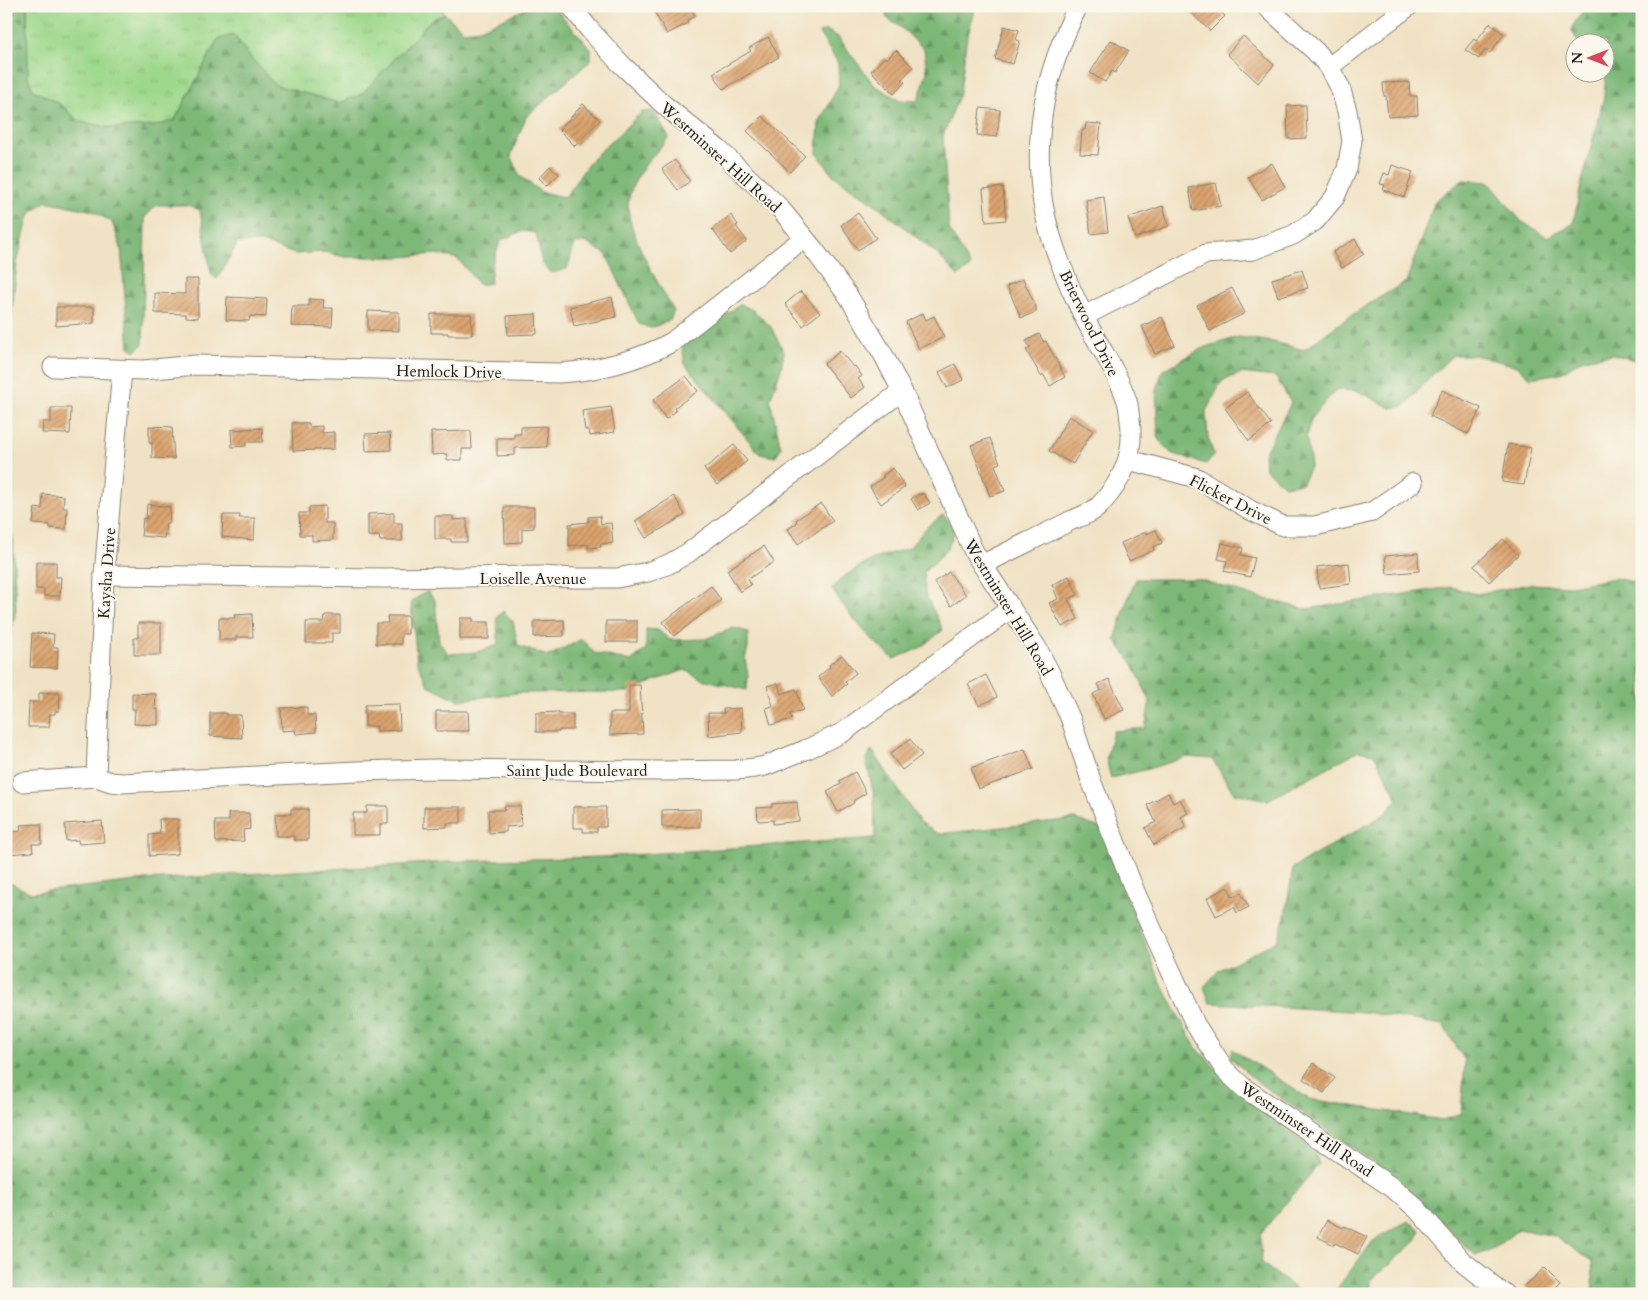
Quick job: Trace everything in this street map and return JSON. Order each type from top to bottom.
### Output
[{"type":"street","name":"Westminster Hill Road","points":[[571,6],[620,63],[664,105],[718,149],[778,206],[836,277],[849,297],[884,356],[902,391],[974,552],[1037,648],[1050,673],[1071,720],[1099,803],[1150,927],[1169,965],[1180,995],[1214,1056],[1225,1070],[1244,1088],[1393,1188],[1417,1208],[1462,1261],[1504,1294]]},
{"type":"street","name":"Brierwood Drive","points":[[982,565],[1098,507],[1117,484],[1129,460],[1132,433],[1127,402],[1109,360],[1084,316],[1054,246],[1043,205],[1039,145],[1043,104],[1052,67],[1064,34],[1078,6]]},
{"type":"street","points":[[1084,316],[1206,254],[1253,250],[1293,236],[1315,221],[1335,197],[1347,169],[1352,140],[1347,111],[1340,87],[1329,67],[1315,51],[1266,6]]},
{"type":"street","points":[[1329,67],[1409,6]]},
{"type":"street","name":"Hemlock Drive","points":[[53,368],[143,370],[196,365],[559,373],[586,370],[637,357],[672,342],[804,238]]},
{"type":"street","name":"Kaysha Drive","points":[[96,777],[104,575],[122,370]]},
{"type":"street","name":"Loiselle Avenue","points":[[104,575],[384,578],[541,576],[617,578],[632,576],[669,564],[688,553],[902,391]]},
{"type":"street","name":"Flicker Drive","points":[[1129,460],[1197,478],[1250,510],[1283,526],[1315,526],[1372,512],[1414,483]]},
{"type":"street","name":"Saint Jude Boulevard","points":[[22,782],[96,777],[122,783],[365,770],[661,771],[755,768],[806,750],[842,733],[1010,609]]},
{"type":"green space","points":[[6,6],[27,6],[28,77],[33,90],[60,104],[80,122],[113,128],[156,126],[175,120],[218,39],[234,35],[250,57],[275,85],[339,103],[362,94],[431,20],[445,14],[464,31],[480,29],[532,6],[553,6],[591,49],[591,60],[526,117],[511,155],[520,176],[541,192],[565,197],[591,160],[642,112],[654,111],[669,137],[645,165],[635,181],[629,198],[628,210],[636,239],[674,311],[670,320],[651,328],[639,324],[606,254],[585,242],[575,244],[567,269],[552,273],[542,264],[536,233],[523,231],[501,240],[492,264],[490,283],[479,285],[458,259],[436,254],[400,257],[345,257],[324,252],[295,254],[261,242],[238,243],[217,279],[211,274],[200,210],[188,205],[157,205],[145,217],[143,344],[136,351],[129,347],[121,248],[112,222],[93,211],[46,201],[29,215],[17,263],[8,349],[6,486]]},
{"type":"green space","points":[[27,6],[440,6],[445,14],[431,20],[362,94],[339,103],[275,85],[250,57],[234,35],[218,39],[175,120],[156,126],[113,128],[80,122],[60,104],[33,90],[28,77]]},
{"type":"green space","points":[[884,6],[976,6],[966,42],[960,93],[943,136],[949,229],[971,267],[958,276],[936,253],[879,207],[833,175],[817,153],[819,123],[839,85],[838,63],[819,33],[826,30],[838,37],[874,85],[899,100],[918,101],[927,72],[924,49],[904,30],[887,18]]},
{"type":"green space","points":[[1586,6],[1642,6],[1642,362],[1612,354],[1583,359],[1561,373],[1531,378],[1517,366],[1475,355],[1453,355],[1432,375],[1405,406],[1391,408],[1358,391],[1336,390],[1312,417],[1306,436],[1311,465],[1302,483],[1285,486],[1265,469],[1264,454],[1291,403],[1276,377],[1241,373],[1222,381],[1206,411],[1208,438],[1214,455],[1206,464],[1171,453],[1158,439],[1156,389],[1163,370],[1205,347],[1238,337],[1274,342],[1304,350],[1354,314],[1406,282],[1435,201],[1463,180],[1489,182],[1521,221],[1547,237],[1573,224],[1604,97],[1605,82],[1616,82],[1616,32],[1573,32],[1571,29]]},
{"type":"green space","points":[[741,304],[754,311],[771,327],[784,352],[781,369],[770,400],[781,448],[775,457],[760,454],[685,364],[682,345]]},
{"type":"green space","points":[[6,515],[13,539],[16,610],[6,657]]},
{"type":"green space","points":[[943,515],[950,523],[953,531],[952,538],[944,552],[924,572],[925,593],[943,630],[920,648],[894,659],[860,627],[832,589],[843,577],[864,564],[882,556],[909,548],[928,526]]},
{"type":"green space","points":[[1615,578],[1642,584],[1642,1294],[1594,1294],[1592,1261],[1554,1236],[1519,1229],[1494,1248],[1476,1256],[1392,1175],[1256,1081],[1230,1057],[1232,1049],[1309,1099],[1443,1120],[1461,1113],[1465,1061],[1443,1025],[1365,1012],[1210,1003],[1204,987],[1219,970],[1277,941],[1285,916],[1293,868],[1385,814],[1398,799],[1374,754],[1358,751],[1268,800],[1234,793],[1212,759],[1187,757],[1111,778],[1106,759],[1113,731],[1145,728],[1150,701],[1133,664],[1115,640],[1136,579],[1198,579],[1253,596],[1306,609],[1451,587],[1477,594],[1530,584],[1570,586]]},
{"type":"green space","points":[[427,591],[435,600],[439,642],[449,654],[477,652],[498,645],[497,618],[503,611],[513,621],[518,646],[548,656],[582,639],[594,653],[631,661],[646,649],[646,629],[658,630],[670,640],[705,639],[733,628],[748,632],[748,648],[745,659],[748,676],[747,690],[702,679],[685,670],[654,681],[631,692],[518,693],[458,700],[428,685],[417,662],[411,602]]},
{"type":"green space","points":[[872,750],[919,821],[938,834],[1075,819],[1100,828],[1161,983],[1195,1046],[1225,1078],[1314,1151],[1319,1164],[1260,1234],[1262,1263],[1302,1294],[6,1294],[6,881],[31,893],[145,880],[464,861],[602,857],[875,838],[874,796],[866,760]]},
{"type":"green space","points":[[1408,1221],[1421,1230],[1415,1242],[1371,1280],[1370,1294],[1327,1294],[1336,1290],[1373,1241]]},
{"type":"building","points":[[651,6],[690,6],[695,16],[687,21],[688,23],[667,34]]},
{"type":"building","points":[[1184,6],[1214,6],[1225,16],[1210,31]]},
{"type":"building","points":[[1490,23],[1504,34],[1490,53],[1485,50],[1479,59],[1465,50],[1474,39],[1476,41]]},
{"type":"building","points":[[1004,26],[1019,30],[1016,40],[1020,41],[1013,64],[995,59]]},
{"type":"building","points":[[1243,36],[1274,65],[1258,83],[1227,54]]},
{"type":"building","points":[[768,37],[779,57],[723,89],[713,73],[751,51],[749,48]]},
{"type":"building","points":[[1111,40],[1129,51],[1115,73],[1112,71],[1105,82],[1090,73]]},
{"type":"building","points":[[896,50],[913,67],[902,79],[905,82],[894,94],[871,71],[885,57],[887,59]]},
{"type":"building","points":[[1409,82],[1410,96],[1417,96],[1418,115],[1388,117],[1383,83]]},
{"type":"building","points":[[583,104],[600,120],[575,146],[559,130]]},
{"type":"building","points":[[1306,105],[1307,138],[1288,139],[1287,106]]},
{"type":"building","points":[[980,108],[1000,110],[997,137],[977,135]]},
{"type":"building","points":[[762,116],[805,156],[790,172],[747,131]]},
{"type":"building","points":[[1086,123],[1101,124],[1098,155],[1080,154],[1082,130],[1085,130]]},
{"type":"building","points":[[675,160],[690,181],[678,190],[662,169]]},
{"type":"building","points":[[1272,163],[1285,187],[1262,200],[1248,177]]},
{"type":"building","points":[[1392,165],[1413,172],[1404,197],[1383,190],[1385,185],[1380,184],[1384,173],[1389,175]]},
{"type":"building","points":[[550,166],[559,174],[547,186],[539,178]]},
{"type":"building","points":[[1216,183],[1221,206],[1193,211],[1189,188]]},
{"type":"building","points":[[1003,187],[1006,220],[986,222],[983,189]]},
{"type":"building","points":[[1104,197],[1108,232],[1091,234],[1086,200]]},
{"type":"building","points":[[1163,206],[1169,226],[1135,238],[1128,218]]},
{"type":"building","points":[[858,213],[876,238],[858,250],[841,225]]},
{"type":"building","points":[[731,215],[738,225],[736,226],[747,241],[730,254],[712,229]]},
{"type":"building","points":[[1355,239],[1364,254],[1342,268],[1333,252]]},
{"type":"building","points":[[1302,270],[1308,288],[1278,297],[1272,279]]},
{"type":"building","points":[[185,279],[198,279],[198,318],[186,317],[186,314],[155,313],[155,293],[185,294]]},
{"type":"building","points":[[1023,279],[1036,307],[1036,312],[1021,318],[1007,286]]},
{"type":"building","points":[[1232,288],[1245,313],[1210,331],[1197,305]]},
{"type":"building","points":[[801,291],[820,313],[803,326],[785,304]]},
{"type":"building","points":[[227,297],[267,299],[266,317],[250,316],[249,321],[226,320]]},
{"type":"building","points":[[612,297],[616,317],[574,326],[570,307]]},
{"type":"building","points":[[309,299],[324,300],[323,308],[333,308],[332,327],[291,326],[292,306],[309,306]]},
{"type":"building","points":[[56,307],[94,307],[94,323],[56,326]]},
{"type":"building","points":[[368,311],[399,312],[399,331],[368,330]]},
{"type":"building","points":[[923,313],[926,320],[934,316],[944,337],[919,349],[906,322]]},
{"type":"building","points":[[431,314],[471,314],[472,335],[431,333]]},
{"type":"building","points":[[536,314],[537,334],[508,335],[507,316]]},
{"type":"building","points":[[1162,317],[1175,345],[1155,354],[1142,326]]},
{"type":"building","points":[[1039,334],[1044,342],[1046,341],[1065,377],[1050,386],[1043,374],[1041,376],[1026,350],[1030,348],[1026,341]]},
{"type":"building","points":[[840,351],[862,376],[858,379],[865,387],[851,398],[824,364]]},
{"type":"building","points":[[955,364],[963,380],[947,388],[939,372]]},
{"type":"building","points":[[686,376],[698,391],[674,408],[676,411],[666,419],[653,400]]},
{"type":"building","points":[[1442,390],[1481,408],[1468,434],[1430,416]]},
{"type":"building","points":[[1247,392],[1271,424],[1249,441],[1225,408]]},
{"type":"building","points":[[611,407],[615,432],[590,436],[589,430],[585,430],[582,411]]},
{"type":"building","points":[[51,408],[71,408],[70,434],[42,433],[43,422],[51,422]]},
{"type":"building","points":[[1069,416],[1093,430],[1073,464],[1049,451]]},
{"type":"building","points":[[292,423],[309,423],[309,427],[322,426],[322,433],[334,432],[334,449],[293,451]]},
{"type":"building","points":[[149,426],[172,427],[174,459],[152,458],[152,443],[149,443]]},
{"type":"building","points":[[546,426],[547,447],[515,448],[515,455],[497,456],[497,438],[514,438],[514,434],[521,434],[521,427]]},
{"type":"building","points":[[262,428],[263,442],[246,442],[246,446],[232,447],[231,430]]},
{"type":"building","points":[[471,431],[472,449],[462,449],[462,460],[447,460],[447,454],[432,455],[431,432]]},
{"type":"building","points":[[390,433],[391,450],[366,451],[365,434]]},
{"type":"building","points":[[990,438],[1000,463],[995,465],[1005,491],[990,496],[971,445]]},
{"type":"building","points":[[1508,444],[1531,448],[1524,485],[1502,482]]},
{"type":"building","points":[[734,445],[747,461],[717,485],[704,469]]},
{"type":"building","points":[[893,468],[905,487],[881,504],[870,487]]},
{"type":"building","points":[[43,494],[64,496],[63,508],[67,508],[66,529],[50,528],[50,525],[33,524],[35,508],[42,509]]},
{"type":"building","points":[[919,494],[924,494],[930,503],[918,510],[911,499]]},
{"type":"building","points":[[674,496],[685,515],[646,538],[635,521]]},
{"type":"building","points":[[821,503],[833,521],[798,544],[788,529],[797,523],[796,520]]},
{"type":"building","points":[[147,504],[170,507],[169,523],[166,523],[164,538],[141,536],[143,518],[146,519]]},
{"type":"building","points":[[325,506],[325,523],[333,523],[333,540],[312,541],[312,535],[300,535],[299,513],[309,513],[309,507]]},
{"type":"building","points":[[504,507],[534,507],[534,528],[522,529],[522,542],[505,543]]},
{"type":"building","points":[[394,513],[394,523],[402,523],[402,541],[380,541],[379,536],[368,536],[368,514]]},
{"type":"building","points":[[223,515],[240,515],[239,518],[255,518],[254,540],[222,537]]},
{"type":"building","points":[[435,516],[453,516],[453,520],[467,519],[467,542],[435,539]]},
{"type":"building","points":[[600,516],[601,524],[611,523],[613,543],[600,544],[601,547],[588,548],[588,544],[569,546],[569,524],[588,522],[588,517]]},
{"type":"building","points":[[1156,530],[1162,543],[1153,547],[1154,550],[1129,561],[1121,543],[1146,532],[1147,534]]},
{"type":"building","points":[[1503,539],[1518,555],[1489,582],[1474,566]]},
{"type":"building","points":[[1222,543],[1243,548],[1241,555],[1255,558],[1250,577],[1224,571],[1227,561],[1218,559]]},
{"type":"building","points":[[764,546],[774,562],[748,579],[751,585],[740,592],[727,570]]},
{"type":"building","points":[[1418,553],[1419,571],[1387,574],[1385,556]]},
{"type":"building","points":[[36,562],[56,562],[56,577],[61,577],[60,596],[44,596],[44,589],[36,589]]},
{"type":"building","points":[[1349,563],[1351,584],[1319,588],[1317,567]]},
{"type":"building","points":[[949,572],[966,595],[951,606],[934,582]]},
{"type":"building","points":[[1069,576],[1078,595],[1068,599],[1078,619],[1062,627],[1049,603],[1058,599],[1052,585]]},
{"type":"building","points":[[711,586],[721,600],[674,636],[663,622]]},
{"type":"building","points":[[252,614],[253,637],[219,640],[219,618],[235,618],[234,615]]},
{"type":"building","points":[[325,615],[340,615],[340,633],[332,633],[332,643],[306,643],[306,622],[324,622]]},
{"type":"building","points":[[387,616],[408,616],[408,634],[401,634],[401,644],[376,644],[376,623],[388,623]]},
{"type":"building","points":[[460,618],[473,618],[473,622],[489,622],[489,639],[460,639]]},
{"type":"building","points":[[564,620],[564,636],[534,637],[534,621]]},
{"type":"building","points":[[606,621],[637,621],[637,642],[606,642]]},
{"type":"building","points":[[138,623],[161,623],[161,655],[134,655],[134,638],[138,638]]},
{"type":"building","points":[[32,633],[54,634],[53,647],[58,647],[57,668],[30,667]]},
{"type":"building","points":[[842,655],[856,673],[845,682],[847,684],[832,696],[818,677]]},
{"type":"building","points":[[986,675],[997,697],[979,706],[968,684]]},
{"type":"building","points":[[1109,679],[1124,710],[1104,719],[1093,694],[1101,690],[1098,684]]},
{"type":"building","points":[[778,683],[781,694],[796,689],[803,710],[790,714],[792,719],[771,725],[766,708],[773,706],[767,686]]},
{"type":"building","points":[[629,685],[640,685],[643,734],[610,735],[610,713],[629,713]]},
{"type":"building","points":[[39,693],[60,693],[59,711],[55,711],[55,714],[50,714],[49,727],[28,727],[29,702],[39,702]]},
{"type":"building","points":[[132,693],[156,694],[155,709],[158,709],[158,725],[134,724],[135,709],[132,709]]},
{"type":"building","points":[[399,704],[400,730],[377,731],[377,726],[365,726],[365,705]]},
{"type":"building","points":[[307,707],[307,715],[315,715],[316,732],[296,734],[295,730],[282,731],[281,708]]},
{"type":"building","points":[[741,708],[742,732],[709,736],[708,713],[724,713],[723,709]]},
{"type":"building","points":[[436,711],[468,711],[469,731],[436,731]]},
{"type":"building","points":[[559,712],[559,714],[573,714],[573,730],[536,732],[536,713]]},
{"type":"building","points":[[210,713],[241,715],[242,738],[210,736]]},
{"type":"building","points":[[910,739],[922,755],[902,770],[890,754]]},
{"type":"building","points":[[1025,749],[1033,769],[978,789],[971,768]]},
{"type":"building","points":[[855,772],[866,793],[853,801],[854,803],[838,812],[827,792],[841,784],[839,781]]},
{"type":"building","points":[[1168,793],[1173,803],[1180,799],[1188,813],[1181,817],[1186,827],[1154,845],[1145,828],[1156,822],[1147,805]]},
{"type":"building","points":[[797,802],[799,821],[773,824],[773,820],[758,821],[757,808],[772,807],[772,804]]},
{"type":"building","points":[[367,806],[388,806],[388,824],[380,824],[380,835],[353,835],[353,813],[367,813]]},
{"type":"building","points":[[504,806],[520,806],[521,826],[506,827],[506,832],[489,833],[488,810],[505,810]]},
{"type":"building","points":[[424,807],[461,807],[461,823],[447,823],[447,827],[424,828]]},
{"type":"building","points":[[573,807],[606,807],[606,827],[597,827],[597,832],[583,832],[583,828],[573,828]]},
{"type":"building","points":[[291,809],[308,809],[308,840],[294,840],[294,836],[276,836],[275,814],[291,814]]},
{"type":"building","points":[[700,809],[700,827],[662,827],[662,810]]},
{"type":"building","points":[[228,813],[249,813],[250,829],[243,830],[244,841],[216,842],[215,821],[229,821]]},
{"type":"building","points":[[159,819],[178,819],[178,854],[149,856],[149,835],[160,834]]},
{"type":"building","points":[[102,821],[104,842],[79,844],[78,840],[66,841],[65,824]]},
{"type":"building","points":[[41,824],[42,844],[32,844],[33,852],[8,854],[7,832],[21,831],[20,825]]},
{"type":"building","points":[[1228,887],[1233,897],[1241,893],[1249,907],[1237,913],[1234,907],[1216,916],[1207,898]]},
{"type":"building","points":[[1313,1063],[1335,1078],[1324,1093],[1303,1079]]},
{"type":"building","points":[[1327,1220],[1367,1237],[1358,1254],[1318,1237]]},
{"type":"building","points":[[1545,1267],[1560,1282],[1548,1294],[1532,1294],[1525,1286]]}]
